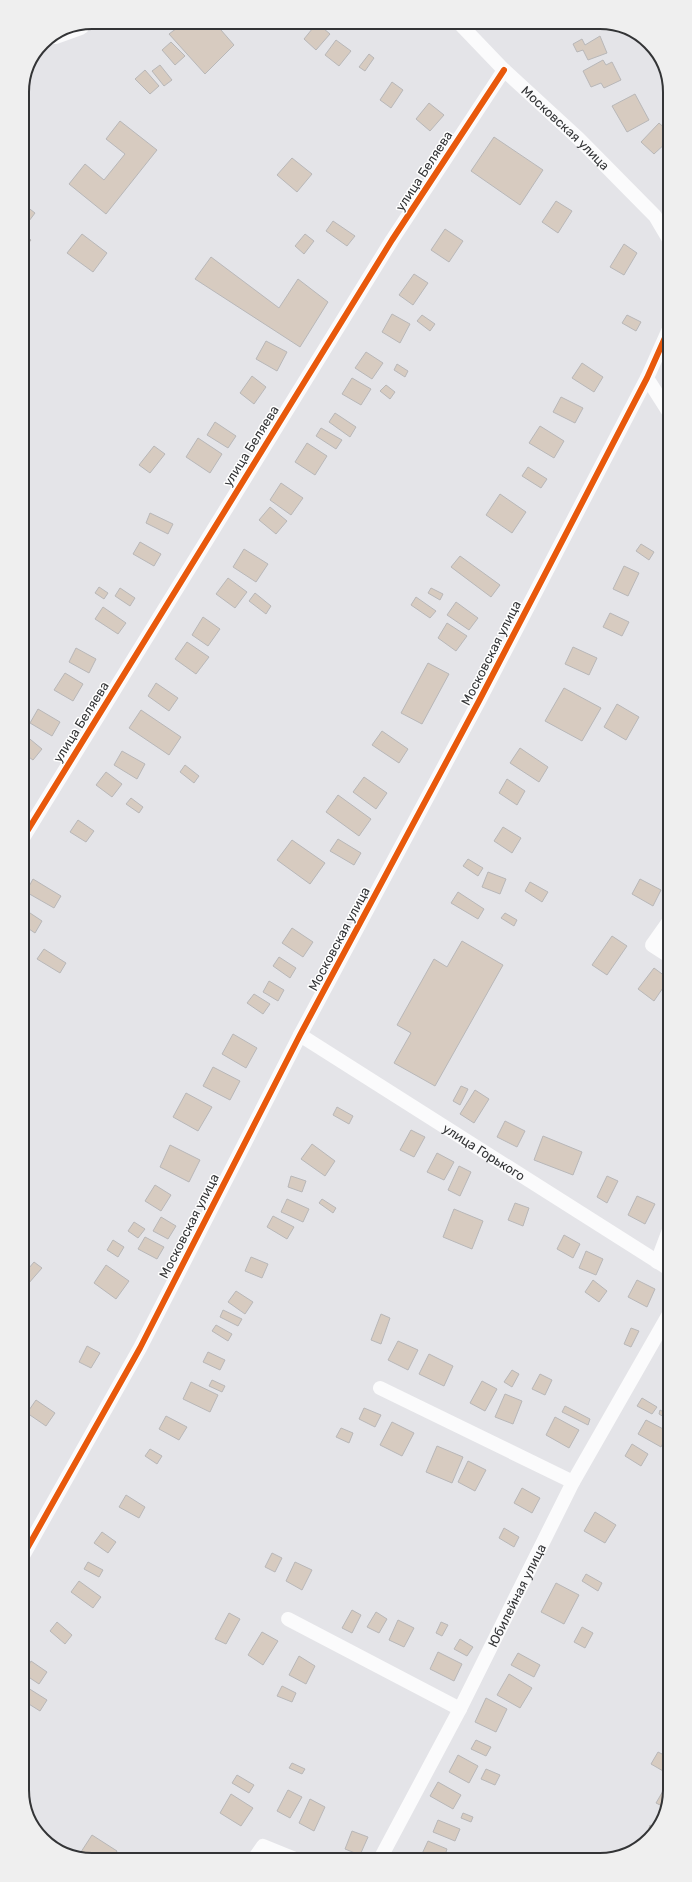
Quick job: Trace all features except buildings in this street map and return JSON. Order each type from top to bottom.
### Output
[{"type":"street","name":"Московская улица","points":[[465,29],[504,70],[579,140],[655,216],[663,230]]},
{"type":"street","name":"улица Беляева","points":[[29,828],[392,240],[504,70]]},
{"type":"street","name":"Московская улица","points":[[29,1545],[140,1348],[300,1035],[479,701],[647,378],[663,343]]},
{"type":"street","points":[[647,378],[663,404]]},
{"type":"street","points":[[663,929],[652,945],[663,952]]},
{"type":"street","name":"улица Горького","points":[[300,1035],[663,1265]]},
{"type":"street","name":"Юбилейная улица","points":[[383,1853],[460,1709],[573,1482],[663,1324]]},
{"type":"street","points":[[380,1388],[573,1482]]},
{"type":"street","points":[[288,1619],[460,1709]]},
{"type":"street","points":[[258,1853],[263,1846],[280,1853]]},
{"type":"cycle path","points":[[29,828],[392,240],[504,70]]},
{"type":"cycle path","points":[[29,1545],[140,1348],[300,1035],[479,701],[647,378],[663,342]]}]
